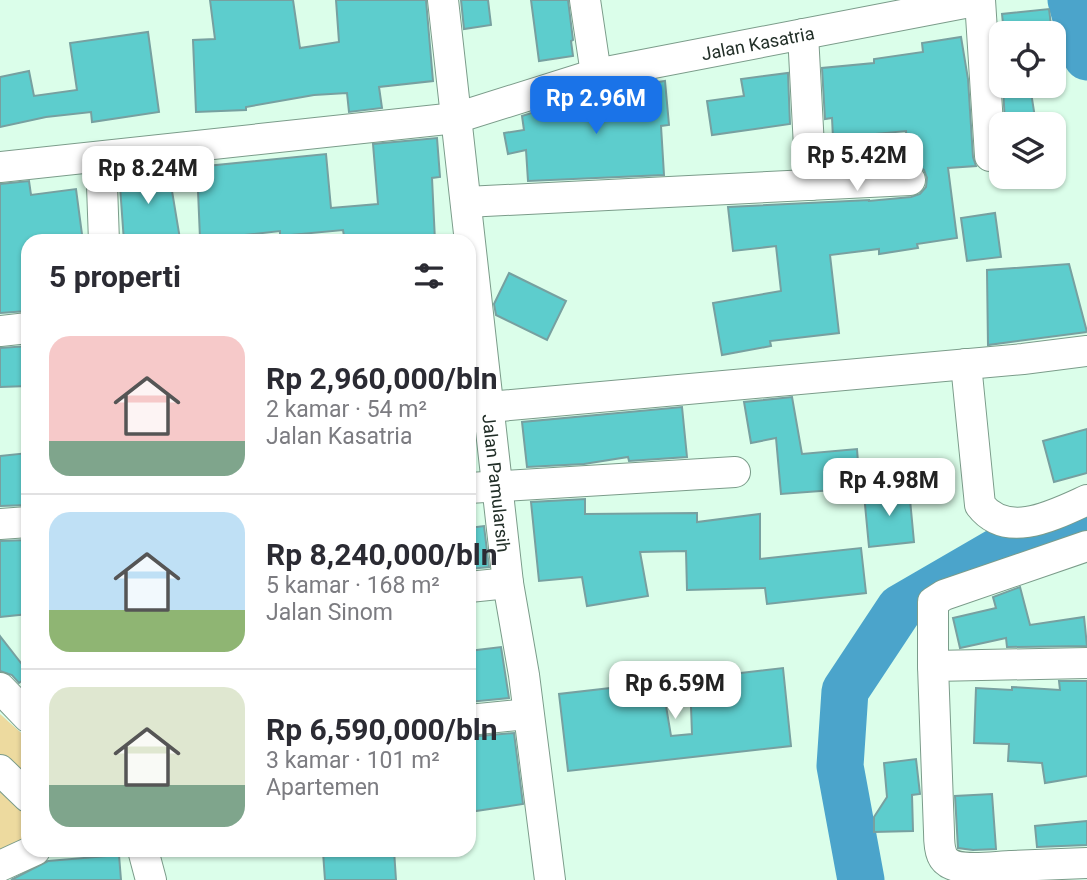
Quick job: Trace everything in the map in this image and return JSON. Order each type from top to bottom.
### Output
[{"type":"street","name":"Jalan Pamularsih","points":[[443,0],[468,234]]},
{"type":"street","points":[[585,0],[596,74]]},
{"type":"street","name":"Jalan Kasatria","points":[[0,167],[456,118],[596,74],[980,0]]},
{"type":"street","points":[[980,0],[989,140]]},
{"type":"street","points":[[803,34],[811,185]]},
{"type":"street","points":[[101,157],[104,234]]},
{"type":"street","points":[[466,202],[910,180]]},
{"type":"street","name":"Jalan Pamularsih","points":[[476,318],[489,407],[508,583],[524,675],[550,880]]},
{"type":"street","points":[[0,331],[21,329]]},
{"type":"street","points":[[489,407],[1087,351]]},
{"type":"street","points":[[966,364],[980,505],[989,517],[1011,525],[1052,515],[1087,500]]},
{"type":"street","points":[[476,488],[735,472]]},
{"type":"street","points":[[0,524],[21,522]]},
{"type":"street","points":[[1087,546],[944,595],[933,602],[933,666],[942,856],[949,864],[958,867],[1013,873],[1087,863]]},
{"type":"street","points":[[476,586],[508,583]]},
{"type":"street","points":[[933,666],[1087,663]]},
{"type":"street","points":[[0,688],[21,710]]},
{"type":"street","points":[[476,719],[527,714]]},
{"type":"street","points":[[0,770],[21,790]]},
{"type":"street","points":[[0,866],[21,856]]},
{"type":"street","points":[[145,857],[151,880]]},
{"type":"shaded area","points":[[0,714],[21,733],[21,851],[0,859]]},
{"type":"building","points":[[210,0],[293,0],[300,48],[339,42],[336,0],[426,0],[433,81],[379,87],[382,108],[349,112],[347,93],[314,95],[246,107],[246,110],[196,112],[193,40],[215,39]]},
{"type":"building","points":[[461,0],[488,0],[491,25],[464,29]]},
{"type":"building","points":[[531,0],[568,0],[573,56],[539,61]]},
{"type":"building","points":[[1049,9],[1050,21],[1003,21],[1002,14]]},
{"type":"building","points":[[148,32],[159,112],[92,122],[91,112],[46,117],[0,127],[0,77],[29,71],[34,96],[77,90],[70,43]]},
{"type":"building","points":[[961,37],[968,79],[973,157],[976,166],[948,168],[957,238],[917,244],[918,248],[879,254],[879,249],[830,255],[839,333],[770,341],[771,346],[722,355],[713,303],[781,291],[776,246],[733,251],[728,207],[911,197],[920,194],[926,187],[924,170],[917,164],[908,163],[906,131],[833,138],[832,118],[825,119],[822,68],[874,63],[874,59],[923,52],[922,43]]},
{"type":"building","points":[[788,73],[790,124],[712,135],[707,101],[744,96],[741,79]]},
{"type":"building","points":[[665,81],[669,125],[661,126],[664,175],[528,181],[526,150],[508,154],[504,133],[524,130],[522,116],[554,106],[605,96],[605,90]]},
{"type":"building","points":[[1004,98],[1032,98],[1034,112],[1004,112]]},
{"type":"building","points":[[437,138],[440,177],[432,178],[435,234],[344,234],[343,230],[301,234],[280,234],[280,231],[200,234],[197,167],[326,154],[331,208],[378,204],[373,144]]},
{"type":"building","points":[[168,167],[179,234],[123,234],[119,172]]},
{"type":"building","points":[[29,181],[31,195],[76,189],[82,234],[21,234],[21,311],[0,313],[0,184]]},
{"type":"building","points":[[995,213],[1001,257],[967,261],[961,218]]},
{"type":"building","points":[[1069,264],[1087,332],[988,345],[987,270]]},
{"type":"building","points":[[509,273],[566,301],[547,340],[496,315],[494,304]]},
{"type":"building","points":[[21,346],[21,386],[0,387],[0,348]]},
{"type":"building","points":[[792,397],[802,454],[857,449],[860,488],[781,494],[776,438],[751,443],[744,402]]},
{"type":"building","points":[[682,407],[687,457],[629,461],[628,457],[584,464],[527,467],[522,422]]},
{"type":"building","points":[[1087,429],[1087,473],[1054,482],[1043,441]]},
{"type":"building","points":[[21,454],[21,505],[0,506],[0,456]]},
{"type":"building","points":[[909,489],[914,542],[869,547],[864,494]]},
{"type":"building","points":[[585,499],[585,514],[697,513],[697,522],[760,514],[760,559],[861,548],[866,593],[767,604],[765,588],[687,590],[686,551],[640,552],[648,596],[587,606],[582,577],[539,581],[531,502]]},
{"type":"building","points":[[484,526],[489,567],[476,568],[476,527]]},
{"type":"building","points":[[21,540],[21,615],[0,617],[0,541]]},
{"type":"building","points":[[1020,587],[1030,625],[1084,617],[1087,646],[1007,647],[1006,638],[960,648],[953,618],[996,608],[993,597]]},
{"type":"building","points":[[0,636],[21,663],[21,681],[19,683],[12,675],[0,671]]},
{"type":"building","points":[[501,647],[509,698],[476,701],[476,650]]},
{"type":"building","points":[[783,668],[791,746],[568,771],[559,694],[662,682],[671,736],[692,734],[690,679]]},
{"type":"building","points":[[1059,681],[1087,681],[1087,776],[1045,783],[1042,763],[1008,761],[1009,744],[974,743],[976,688],[1060,690]]},
{"type":"building","points":[[514,733],[523,804],[476,811],[476,736]]},
{"type":"building","points":[[916,759],[920,794],[912,795],[913,831],[874,832],[874,817],[887,797],[884,763]]},
{"type":"building","points":[[992,794],[996,849],[958,848],[955,796]]},
{"type":"building","points":[[1087,821],[1087,845],[1037,847],[1035,826]]},
{"type":"building","points":[[119,857],[121,880],[11,880],[48,861]]},
{"type":"building","points":[[323,857],[394,857],[396,880],[325,880]]},
{"type":"waterway","points":[[1071,0],[1087,57]]},
{"type":"waterway","points":[[861,880],[840,766],[845,691],[900,608],[1000,550],[1087,519]]}]
